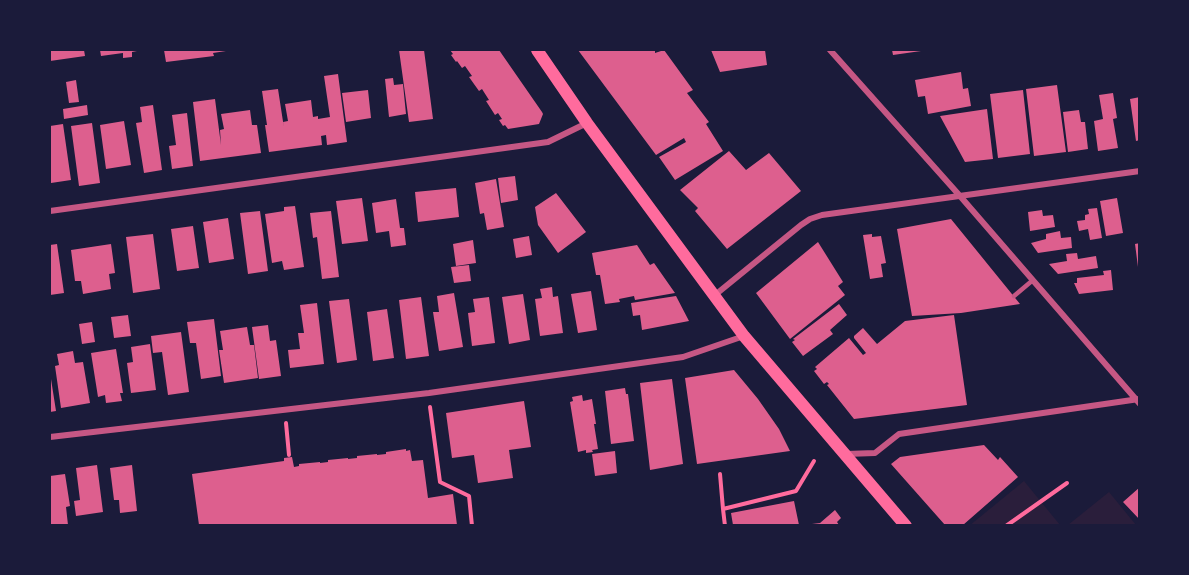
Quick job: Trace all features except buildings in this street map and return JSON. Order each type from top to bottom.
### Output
[{"type":"main road","points":[[537,50],[586,123],[744,336],[906,525]]},
{"type":"street","points":[[830,50],[1138,401]]},
{"type":"street","points":[[50,211],[548,141],[586,123]]},
{"type":"street","points":[[715,295],[810,219],[822,215],[1140,171]]},
{"type":"street","points":[[50,437],[429,393],[682,357],[744,336]]},
{"type":"street","points":[[845,454],[875,453],[899,434],[1138,401]]},
{"type":"lane","points":[[1014,296],[1033,280]]},
{"type":"path","points":[[429,393],[440,482],[469,496],[472,525]]},
{"type":"path","points":[[286,423],[289,455]]},
{"type":"path","points":[[723,509],[796,491],[814,461]]},
{"type":"path","points":[[720,474],[725,525]]},
{"type":"path","points":[[1006,525],[1067,483]]},
{"type":"shaded area","points":[[1024,481],[1060,525],[969,526]]},
{"type":"shaded area","points":[[1109,492],[1136,525],[1068,525]]}]
